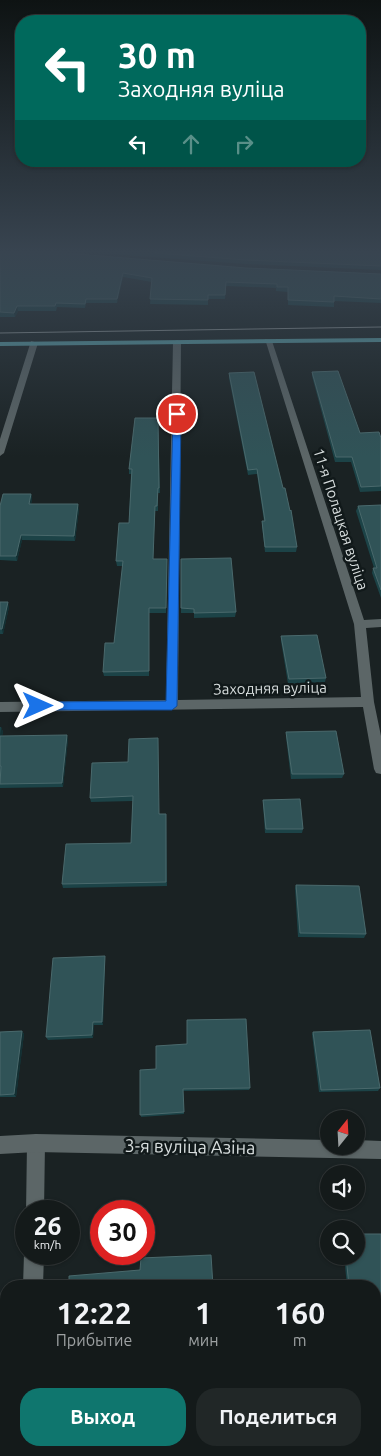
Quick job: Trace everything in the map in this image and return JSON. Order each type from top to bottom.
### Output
[{"type":"main road","points":[[0,344],[381,340]]},
{"type":"street","name":"11-я Полацкая вуліца","points":[[268,341],[360,624],[368,702],[381,769]]},
{"type":"street","points":[[172,706],[177,342]]},
{"type":"street","points":[[0,453],[34,344]]},
{"type":"street","points":[[360,624],[381,623]]},
{"type":"street","name":"Заходняя вуліца","points":[[0,707],[368,702]]},
{"type":"street","points":[[35,1200],[36,1143]]},
{"type":"street","name":"3-я вуліца Азіна","points":[[0,1145],[36,1143],[381,1150]]},
{"type":"street","points":[[33,1280],[34,1265]]},
{"type":"building","points":[[338,371],[360,433],[379,432],[381,438],[381,486],[361,487],[352,457],[336,457],[312,372]]},
{"type":"building","points":[[254,372],[283,488],[285,488],[291,510],[297,547],[265,547],[262,521],[265,521],[257,469],[248,470],[229,373]]},
{"type":"building","points":[[135,418],[158,418],[159,488],[157,506],[155,506],[153,559],[167,559],[166,608],[149,608],[149,671],[103,672],[105,643],[114,643],[123,561],[116,561],[119,523],[129,523],[132,469],[129,469]]},
{"type":"building","points":[[3,494],[31,494],[29,504],[78,504],[74,536],[21,535],[16,556],[0,556],[0,506]]},
{"type":"building","points":[[381,505],[381,590],[373,568],[377,568],[358,506]]},
{"type":"building","points":[[231,558],[236,612],[194,613],[194,609],[181,608],[181,559]]},
{"type":"building","points":[[0,602],[8,602],[2,629],[0,629]]},
{"type":"building","points":[[317,635],[326,678],[289,679],[281,636]]},
{"type":"building","points":[[336,731],[344,774],[292,774],[286,732]]},
{"type":"building","points":[[67,735],[62,783],[0,784],[0,736]]},
{"type":"building","points":[[158,738],[159,814],[166,814],[166,882],[62,884],[66,844],[131,843],[133,796],[90,798],[92,763],[128,762],[129,739]]},
{"type":"building","points":[[300,799],[303,829],[266,829],[263,800]]},
{"type":"building","points":[[296,885],[359,886],[366,934],[300,933]]},
{"type":"building","points":[[105,956],[102,1022],[93,1022],[92,1035],[46,1037],[53,958]]},
{"type":"building","points":[[246,1019],[250,1088],[183,1089],[184,1112],[140,1115],[140,1070],[156,1069],[156,1046],[187,1044],[187,1020]]},
{"type":"building","points":[[370,1030],[380,1088],[321,1090],[313,1032]]},
{"type":"building","points":[[22,1031],[14,1094],[0,1095],[0,1032]]},
{"type":"building","points":[[365,1234],[381,1234],[381,1280],[348,1280],[347,1265],[365,1265]]},
{"type":"building","points":[[211,1255],[213,1280],[69,1280],[69,1276],[140,1270],[140,1265],[155,1265],[155,1257]]},
{"type":"tram line","points":[[0,333],[381,327]]},
{"type":"route","points":[[38,706],[172,706],[177,414]]}]
